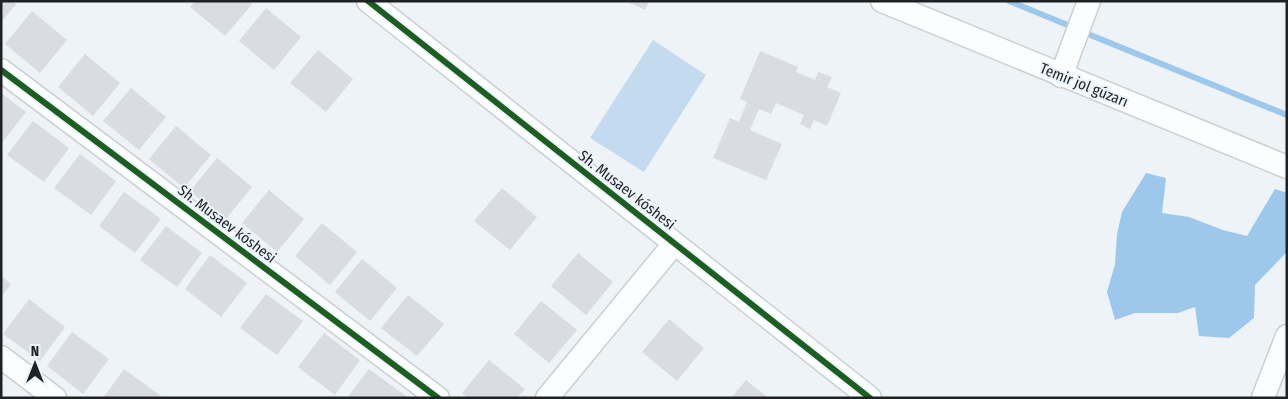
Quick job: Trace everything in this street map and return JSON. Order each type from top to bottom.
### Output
[{"type":"street","name":"Sh. Musaev kóshesi","points":[[368,1],[870,398]]},
{"type":"street","name":"Temir jol gúzarı","points":[[882,1],[1061,76],[1287,167]]},
{"type":"street","points":[[1061,76],[1089,1]]},
{"type":"street","name":"Sh. Musaev kóshesi","points":[[1,70],[438,398]]},
{"type":"street","points":[[548,398],[674,244]]},
{"type":"street","points":[[1263,398],[1287,336]]},
{"type":"street","points":[[1,357],[55,398]]},
{"type":"shaded area","points":[[653,40],[706,75],[644,172],[590,138]]},
{"type":"water","points":[[1146,173],[1166,178],[1162,213],[1189,217],[1223,230],[1247,236],[1275,189],[1287,193],[1286,253],[1255,285],[1254,318],[1229,338],[1199,336],[1195,307],[1178,313],[1135,313],[1115,320],[1107,292],[1115,264],[1117,234],[1122,212]]},
{"type":"building","points":[[1,1],[13,1],[16,4],[1,22]]},
{"type":"building","points":[[195,1],[249,1],[252,4],[225,36],[190,7]]},
{"type":"building","points":[[626,1],[649,1],[645,10]]},
{"type":"building","points":[[266,8],[301,37],[274,70],[239,41]]},
{"type":"building","points":[[32,11],[67,40],[40,73],[5,44]]},
{"type":"building","points":[[318,50],[353,79],[326,112],[290,83]]},
{"type":"building","points":[[760,51],[798,67],[796,72],[815,80],[818,72],[832,77],[827,87],[841,93],[827,126],[814,120],[810,129],[800,124],[804,115],[776,103],[771,114],[759,109],[750,130],[782,144],[766,180],[713,158],[730,118],[739,122],[747,102],[740,99]]},
{"type":"building","points":[[85,54],[120,83],[93,116],[58,87]]},
{"type":"building","points":[[131,88],[166,117],[139,150],[103,121]]},
{"type":"building","points":[[1,93],[26,112],[1,144]]},
{"type":"building","points":[[33,121],[69,148],[44,182],[7,155]]},
{"type":"building","points":[[176,126],[211,155],[184,188],[149,159]]},
{"type":"building","points":[[80,154],[116,181],[91,215],[54,188]]},
{"type":"building","points":[[217,158],[252,187],[225,220],[190,191]]},
{"type":"building","points":[[502,188],[537,217],[510,250],[474,221]]},
{"type":"building","points":[[269,190],[304,219],[277,252],[242,223]]},
{"type":"building","points":[[124,192],[161,219],[135,253],[99,226]]},
{"type":"building","points":[[322,223],[357,252],[330,285],[295,256]]},
{"type":"building","points":[[166,226],[202,253],[177,287],[140,260]]},
{"type":"building","points":[[578,253],[613,282],[586,315],[551,286]]},
{"type":"building","points":[[210,255],[247,283],[221,317],[185,289]]},
{"type":"building","points":[[362,259],[397,288],[370,321],[335,292]]},
{"type":"building","points":[[1,276],[11,284],[1,297]]},
{"type":"building","points":[[266,294],[303,321],[277,355],[240,328]]},
{"type":"building","points":[[408,295],[444,324],[417,356],[381,328]]},
{"type":"building","points":[[29,299],[65,327],[40,361],[3,334]]},
{"type":"building","points":[[541,301],[577,330],[549,363],[514,334]]},
{"type":"building","points":[[669,319],[704,348],[677,381],[642,352]]},
{"type":"building","points":[[72,332],[109,359],[83,394],[47,366]]},
{"type":"building","points":[[324,333],[360,360],[335,395],[298,367]]},
{"type":"building","points":[[489,360],[525,389],[517,398],[468,398],[462,393]]},
{"type":"building","points":[[124,369],[161,396],[159,398],[103,398]]},
{"type":"building","points":[[369,369],[406,396],[404,398],[347,398]]},
{"type":"building","points":[[746,380],[768,398],[731,398]]},
{"type":"waterway","points":[[1009,1],[1070,26]]},
{"type":"waterway","points":[[1088,34],[1287,115]]},
{"type":"cycle path","points":[[368,1],[870,398]]},
{"type":"cycle path","points":[[1,70],[438,398]]}]
